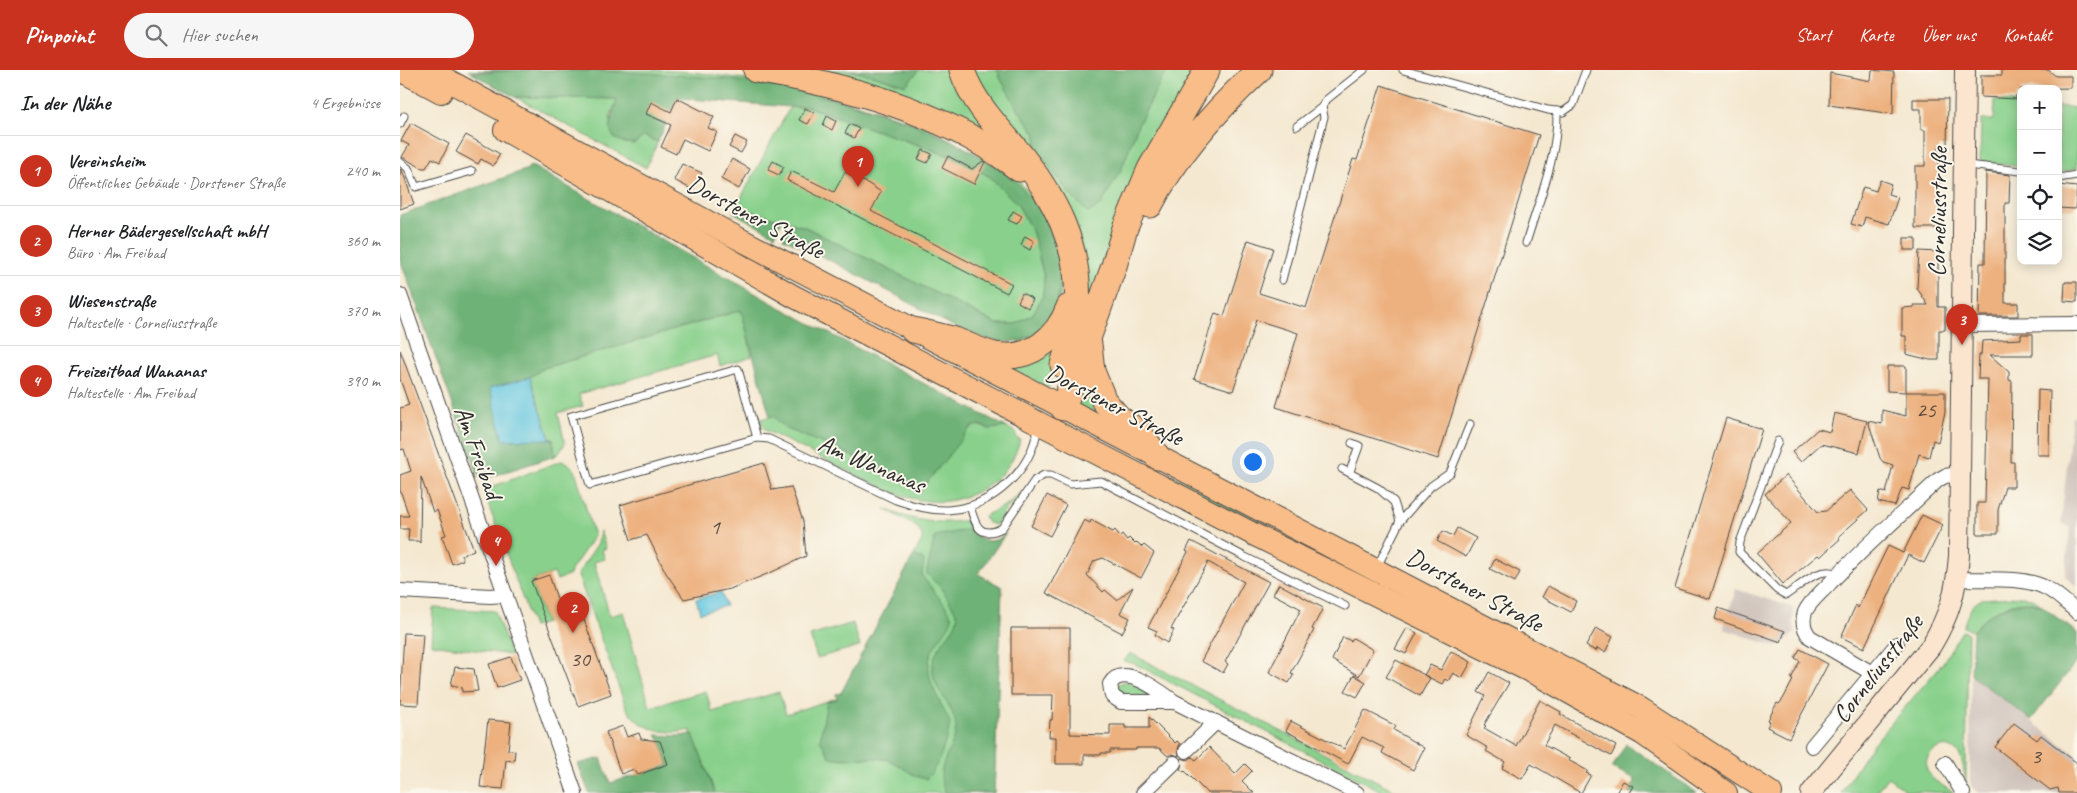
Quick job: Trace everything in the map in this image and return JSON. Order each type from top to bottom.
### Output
[{"type":"highway","points":[[756,70],[846,89],[910,110],[953,128],[992,148],[1032,181],[1055,206]]},
{"type":"highway","points":[[962,70],[972,93],[996,126],[1033,170],[1055,206],[1075,257],[1075,320],[1058,382],[1056,405]]},
{"type":"highway","points":[[1056,405],[1089,338],[1125,228],[1150,169],[1207,70]]},
{"type":"highway","points":[[1114,266],[1136,232],[1163,179],[1216,114],[1259,70]]},
{"type":"highway","points":[[913,330],[955,340],[995,355],[1007,356],[1025,353],[1042,346],[1056,333],[1065,316],[1076,286]]},
{"type":"highway","points":[[1089,338],[1092,372],[1104,400],[1118,417],[1139,433],[1158,457]]},
{"type":"main road","name":"Dorstener Straße","points":[[400,70],[786,292],[1042,432],[1257,536],[1371,579],[1641,708],[1771,793]]},
{"type":"main road","name":"Dorstener Straße","points":[[429,70],[730,234],[1158,457],[1643,734],[1726,793]]},
{"type":"main road","name":"Corneliusstraße","points":[[1811,793],[1931,646],[1945,623],[1957,579],[1965,70]]},
{"type":"main road","points":[[1042,432],[1056,405]]},
{"type":"street","name":"Am Freibad","points":[[400,295],[575,793]]},
{"type":"street","points":[[1962,325],[2077,324]]},
{"type":"street","name":"Corneliusstraße","points":[[1872,673],[1810,637],[1805,631],[1803,623],[1804,614],[1808,606],[1839,574],[1938,480],[1945,476],[1960,474]]},
{"type":"street","points":[[1957,579],[2020,581],[2034,584],[2052,591],[2077,612]]},
{"type":"street","points":[[400,591],[490,596],[506,595]]},
{"type":"street","name":"Corneliusstraße","points":[[1812,746],[1897,644]]},
{"type":"street","points":[[1175,702],[1357,793]]},
{"type":"street","points":[[1186,751],[1216,722]]},
{"type":"street","points":[[1143,793],[1174,763]]},
{"type":"street","points":[[1945,763],[1963,793]]},
{"type":"lane","points":[[1297,126],[1364,70]]},
{"type":"lane","points":[[1404,70],[1563,112],[1573,105],[1586,70]]},
{"type":"lane","points":[[1282,280],[1324,117],[1322,106]]},
{"type":"lane","points":[[1526,243],[1553,156],[1558,133],[1557,111]]},
{"type":"lane","points":[[400,124],[404,116]]},
{"type":"lane","points":[[400,162],[408,168],[416,187],[472,171]]},
{"type":"lane","points":[[1964,165],[2017,171]]},
{"type":"lane","points":[[2062,177],[2077,175]]},
{"type":"lane","points":[[738,369],[757,438],[590,484],[571,416],[738,369]]},
{"type":"lane","points":[[1371,579],[1400,521],[1431,486],[1450,473],[1470,424]]},
{"type":"lane","name":"Am Wananas","points":[[757,438],[769,439],[896,500],[915,507],[949,510],[970,506],[985,500],[1006,485],[1017,474],[1042,432]]},
{"type":"lane","points":[[1778,441],[1740,542],[1738,552],[1777,590],[1786,596],[1822,571],[1831,570],[1839,574]]},
{"type":"lane","points":[[1350,471],[1359,446],[1352,443]]},
{"type":"lane","points":[[1342,469],[1350,471],[1378,488],[1394,502],[1400,521]]},
{"type":"lane","points":[[970,506],[978,528],[986,533],[993,533],[1002,528],[1035,480],[1040,476],[1051,475],[1070,484],[1101,481],[1245,557],[1346,606]]},
{"type":"shaded area","points":[[2072,416],[2077,417],[2077,587],[2065,576],[2070,527],[2061,523]]},
{"type":"shaded area","points":[[1736,589],[1794,608],[1793,623],[1796,632],[1777,647],[1724,629],[1725,623],[1715,619],[1718,608],[1729,611]]},
{"type":"shaded area","points":[[1971,675],[2077,756],[2077,793],[1996,793],[1993,791],[1992,793],[1979,793],[1972,787],[1970,783]]},
{"type":"green space","points":[[529,70],[602,71],[674,75],[722,79],[795,90],[873,110],[911,123],[947,139],[981,157],[1010,177],[1023,189],[1039,211],[1051,235],[1060,270],[1060,288],[1052,313],[1037,331],[1024,339],[1009,342],[982,338],[954,326],[843,267],[783,238],[790,223],[805,227],[997,324],[1016,324],[1033,314],[1043,296],[1044,277],[1033,233],[1018,205],[990,177],[955,158],[809,107],[677,98],[658,142],[644,136],[634,144],[616,139],[610,129],[617,99],[515,97],[471,73]]},
{"type":"green space","points":[[655,70],[692,72],[752,80],[822,93],[925,126],[1011,173],[1031,195],[1049,224],[1060,253],[1063,271],[1059,304],[1042,331],[1019,344],[1018,341],[1024,339],[1050,315],[1058,299],[1060,287],[1059,261],[1042,215],[1021,187],[894,118],[828,97],[724,79],[600,71],[468,71]]},
{"type":"green space","points":[[786,70],[845,70],[872,75],[906,85],[919,70],[951,70],[1020,162]]},
{"type":"green space","points":[[845,70],[919,70],[906,85],[872,75]]},
{"type":"green space","points":[[967,70],[998,70],[999,76],[1018,109],[1036,134],[1037,150],[1071,196],[1088,213],[1121,170],[1138,125],[1167,70],[1202,70],[1081,344],[1085,278]]},
{"type":"green space","points":[[998,70],[1167,70],[1138,125],[1121,170],[1101,205],[1088,213],[1071,196],[1037,150],[1036,134],[1018,109],[999,76]]},
{"type":"green space","points":[[515,97],[618,99],[610,117],[614,138],[625,143],[634,144],[644,136],[658,142],[646,168]]},
{"type":"green space","points":[[1995,100],[2017,103],[2017,166],[1980,161],[1981,120],[1994,120]]},
{"type":"green space","points":[[2062,106],[2077,108],[2077,169],[2062,172]]},
{"type":"green space","points":[[790,107],[809,107],[955,158],[990,177],[1018,205],[1033,233],[1044,277],[1043,296],[1033,314],[1016,324],[997,324],[805,227],[736,207]]},
{"type":"green space","points":[[530,165],[774,304],[1006,427],[990,429],[979,425],[971,427],[921,490],[844,452],[787,429],[773,416],[770,417],[741,310],[544,368],[530,377],[490,388],[503,440],[553,439],[555,456],[483,479],[479,477],[400,259],[400,215],[528,169]]},
{"type":"green space","points":[[736,207],[782,220],[775,235],[733,212]]},
{"type":"green space","points":[[742,310],[752,356],[720,366],[717,355],[579,394],[583,406],[558,413],[565,443],[560,452],[555,456],[553,439],[550,439],[530,377],[544,368]]},
{"type":"green space","points":[[1066,329],[1048,388],[996,361]]},
{"type":"green space","points":[[1084,370],[1118,423],[1075,404]]},
{"type":"green space","points":[[773,416],[787,429],[844,452],[967,430],[976,425],[990,429],[1006,427],[1015,432],[1017,438],[1020,439],[1014,457],[997,478],[970,495],[954,500],[937,502],[918,500],[888,490],[765,430],[760,419]]},
{"type":"green space","points":[[1078,431],[1152,469],[1181,480],[1269,526],[1246,519]]},
{"type":"green space","points":[[561,461],[568,463],[575,470],[594,536],[570,575],[557,580],[554,573],[531,581],[546,623],[533,627],[484,493],[486,489]]},
{"type":"green space","points":[[1022,492],[1018,499],[1007,508],[996,525],[988,523],[984,516],[1008,504]]},
{"type":"green space","points":[[885,509],[926,521],[968,520],[970,527],[983,540],[995,540],[1001,538],[1006,533],[978,574],[1002,587],[994,793],[715,793],[691,730],[673,732],[654,729],[638,721],[626,707],[578,576],[598,543],[600,531],[606,548],[602,550],[605,559],[594,562],[610,616],[623,612],[650,707],[706,691],[712,712],[779,692],[786,714],[837,698],[836,694],[841,693],[922,540],[922,535],[917,527]]},
{"type":"green space","points":[[970,529],[982,540],[987,541],[1002,537],[1006,533],[978,574],[1002,587],[994,793],[946,793],[941,776],[956,727],[955,719],[935,680],[933,663],[937,651],[953,629],[958,616],[942,589],[927,574],[927,570],[935,536]]},
{"type":"green space","points":[[914,555],[924,560],[922,576],[948,609],[952,618],[949,626],[933,649],[930,659],[930,678],[950,723],[941,753],[934,769],[926,779],[916,776],[888,760],[830,757],[820,740],[827,701],[837,699],[836,694],[841,693]]},
{"type":"green space","points":[[2023,596],[2033,599],[2043,606],[2034,603],[2015,603],[2005,606],[1987,617],[1973,631],[1963,627],[1972,607],[1978,601],[1982,599]]},
{"type":"green space","points":[[2026,602],[2042,606],[2077,633],[2077,661],[2031,720],[1971,675],[1973,631],[1984,619],[1996,611],[2010,605]]},
{"type":"green space","points":[[433,608],[495,611],[511,655],[431,644]]},
{"type":"green space","points":[[853,623],[860,646],[817,658],[810,636]]},
{"type":"green space","points":[[1962,631],[1968,633],[1966,783],[1963,764],[1958,753],[1953,748],[1940,747],[1929,755],[1926,767],[1934,780],[1954,793],[1906,791],[1888,777],[1875,793],[1841,793],[1870,748],[1942,664]]},
{"type":"green space","points":[[1130,653],[1400,793],[1385,793],[1135,664],[1124,661]]},
{"type":"green space","points":[[1127,681],[1147,691],[1148,696],[1123,697],[1117,693],[1116,685]]},
{"type":"green space","points":[[693,734],[715,793],[589,793],[578,764],[601,758],[610,783],[667,766],[668,764],[660,741],[656,735],[680,736]]},
{"type":"green space","points":[[1626,744],[1697,793],[1629,793],[1636,779],[1612,768]]},
{"type":"water","points":[[530,377],[550,439],[503,440],[490,388]]},
{"type":"water","points":[[721,592],[726,606],[700,613],[696,599]]},
{"type":"building","points":[[1872,70],[1894,72],[1893,114],[1829,105],[1830,73],[1871,81]]},
{"type":"building","points":[[2002,70],[2048,70],[2056,76],[2071,76],[2071,88],[2062,88],[2062,85],[2017,85],[2016,99],[1981,97],[1981,75],[2002,75]]},
{"type":"building","points":[[1381,85],[1539,135],[1438,459],[1276,407],[1298,333],[1256,320],[1233,391],[1194,379],[1215,313],[1224,316],[1248,240],[1273,248],[1259,293],[1306,308],[1353,159],[1357,160]]},
{"type":"building","points":[[677,98],[714,117],[708,128],[717,132],[708,151],[683,139],[676,154],[661,147],[671,125],[646,114],[651,102],[671,112]]},
{"type":"building","points":[[1913,99],[1948,99],[1947,146],[1939,146],[1939,228],[1915,228],[1915,166],[1925,166],[1925,130],[1921,130],[1921,109],[1913,109]]},
{"type":"building","points":[[805,108],[814,113],[808,124],[799,120]]},
{"type":"building","points":[[827,116],[836,121],[832,130],[823,125]]},
{"type":"building","points":[[411,123],[449,144],[440,162],[432,158],[426,168],[422,168],[402,157],[409,145],[401,141]]},
{"type":"building","points":[[850,124],[859,129],[854,138],[845,133]]},
{"type":"building","points":[[466,135],[500,154],[493,166],[481,159],[478,164],[456,152]]},
{"type":"building","points":[[735,136],[747,142],[741,153],[729,147]]},
{"type":"building","points":[[923,150],[932,154],[927,163],[918,159]]},
{"type":"building","points":[[948,156],[972,169],[983,161],[985,162],[974,184],[942,168]]},
{"type":"building","points":[[732,159],[750,169],[739,189],[721,179]]},
{"type":"building","points":[[773,161],[784,167],[779,175],[768,170]]},
{"type":"building","points":[[682,164],[702,173],[693,190],[674,180]]},
{"type":"building","points":[[400,169],[414,204],[400,209]]},
{"type":"building","points":[[791,171],[834,192],[845,172],[869,184],[881,192],[871,211],[1012,284],[1007,293],[787,180]]},
{"type":"building","points":[[1986,172],[2010,175],[2009,203],[2005,203],[2005,303],[2018,303],[2018,316],[1979,316],[1980,263],[1985,263]]},
{"type":"building","points":[[1880,180],[1891,184],[1888,194],[1898,197],[1889,224],[1865,217],[1862,227],[1851,224],[1863,187],[1876,191]]},
{"type":"building","points":[[2062,185],[2077,187],[2075,209],[2062,208]]},
{"type":"building","points":[[1013,211],[1022,216],[1017,224],[1008,220]]},
{"type":"building","points":[[1025,236],[1034,241],[1030,250],[1021,245]]},
{"type":"building","points":[[1904,238],[1916,238],[1916,250],[1904,250]]},
{"type":"building","points":[[1919,251],[1938,252],[1938,307],[1945,307],[1945,330],[1939,330],[1939,360],[1930,360],[1906,354],[1906,336],[1902,336],[1902,308],[1914,307],[1914,305],[1928,305],[1917,288]]},
{"type":"building","points":[[2065,282],[2077,282],[2077,302],[2064,301]]},
{"type":"building","points":[[1022,293],[1033,299],[1028,308],[1018,302]]},
{"type":"building","points":[[2021,334],[2033,334],[2033,355],[1990,355],[2009,372],[2009,380],[2012,381],[2011,462],[2014,462],[2014,487],[2005,487],[1998,510],[1998,534],[1977,534],[1977,503],[1985,503],[1988,379],[1978,379],[1979,355],[1981,355],[1982,341],[2021,339]]},
{"type":"building","points":[[400,350],[474,550],[461,555],[463,560],[452,564],[442,536],[446,535],[437,510],[433,512],[421,477],[420,543],[418,541],[408,541],[409,529],[400,529],[400,516],[409,516],[400,490],[400,475],[411,471],[404,449],[400,450],[400,408],[409,405],[400,379]]},
{"type":"building","points":[[1887,366],[1906,366],[1906,392],[1887,391]]},
{"type":"building","points":[[2038,390],[2050,391],[2049,455],[2037,455]]},
{"type":"building","points":[[1906,392],[1945,392],[1945,412],[1938,442],[1933,440],[1929,457],[1919,454],[1909,490],[1902,488],[1895,506],[1878,502],[1880,491],[1886,493],[1893,465],[1883,462],[1880,458],[1868,421],[1882,424],[1882,410],[1906,416]]},
{"type":"building","points":[[1834,413],[1867,421],[1859,453],[1821,444],[1801,462],[1792,452],[1818,429],[1830,432]]},
{"type":"building","points":[[1726,418],[1762,429],[1710,599],[1675,588]]},
{"type":"building","points":[[764,463],[772,490],[791,487],[803,521],[806,556],[730,589],[684,599],[666,573],[647,535],[631,540],[620,505]]},
{"type":"building","points":[[1786,475],[1818,512],[1826,511],[1850,490],[1868,510],[1839,536],[1840,539],[1820,557],[1818,555],[1783,584],[1757,553],[1791,523],[1765,494]]},
{"type":"building","points":[[1047,495],[1066,505],[1050,536],[1031,526]]},
{"type":"building","points":[[1922,515],[1943,525],[1924,563],[1908,555],[1864,648],[1841,637],[1856,605],[1858,608],[1888,546],[1903,553]]},
{"type":"building","points":[[1084,520],[1090,523],[1091,520],[1113,532],[1115,530],[1120,536],[1122,534],[1127,540],[1129,538],[1135,544],[1137,542],[1142,547],[1144,545],[1154,553],[1141,578],[1103,558],[1094,561],[1087,575],[1103,592],[1105,590],[1117,600],[1133,587],[1120,613],[1130,618],[1122,633],[1046,593]]},
{"type":"building","points":[[1457,528],[1476,538],[1466,557],[1437,541],[1443,531],[1453,536]]},
{"type":"building","points":[[1191,541],[1269,582],[1225,662],[1228,664],[1223,673],[1201,661],[1244,582],[1208,562],[1171,629],[1174,630],[1167,643],[1155,635],[1157,631],[1148,627],[1188,552],[1186,551]]},
{"type":"building","points":[[1495,559],[1520,572],[1515,582],[1490,569]]},
{"type":"building","points":[[549,575],[563,616],[580,609],[611,694],[578,706],[531,581]]},
{"type":"building","points":[[1279,584],[1323,608],[1312,629],[1314,630],[1291,673],[1294,674],[1289,683],[1269,672],[1301,609],[1273,594]]},
{"type":"building","points":[[1548,586],[1576,601],[1571,612],[1542,597]]},
{"type":"building","points":[[1718,608],[1785,631],[1781,642],[1715,619]]},
{"type":"building","points":[[1011,628],[1070,628],[1070,734],[1110,735],[1110,725],[1125,725],[1125,728],[1149,728],[1149,717],[1175,743],[1177,741],[1180,744],[1178,749],[1179,756],[1172,754],[1168,756],[1159,748],[1136,748],[1136,750],[1110,750],[1110,753],[1101,753],[1101,755],[1084,755],[1084,764],[1056,764],[1056,737],[1049,737],[1053,695],[1011,695]]},
{"type":"building","points":[[1407,628],[1417,633],[1406,654],[1395,649]]},
{"type":"building","points":[[1596,628],[1613,637],[1605,652],[1597,648],[1596,651],[1586,646]]},
{"type":"building","points":[[404,633],[423,634],[418,705],[400,704]]},
{"type":"building","points":[[1343,637],[1351,641],[1353,638],[1373,650],[1359,676],[1332,660]]},
{"type":"building","points":[[1800,649],[1828,664],[1789,738],[1767,727],[1770,721],[1768,720],[1777,703],[1779,704],[1783,699],[1793,680],[1791,679],[1800,661],[1795,658]]},
{"type":"building","points":[[1451,651],[1471,662],[1462,678],[1453,673],[1448,681],[1445,679],[1442,684],[1424,675],[1430,665],[1441,670]]},
{"type":"building","points":[[511,657],[520,680],[497,688],[489,664]]},
{"type":"building","points":[[1396,660],[1430,678],[1420,696],[1386,677]]},
{"type":"building","points":[[455,667],[474,669],[478,691],[462,692],[462,687],[451,685]]},
{"type":"building","points":[[1489,672],[1509,683],[1484,728],[1516,746],[1540,700],[1561,712],[1560,714],[1616,746],[1611,756],[1555,725],[1544,745],[1588,771],[1586,773],[1591,775],[1581,793],[1531,764],[1522,779],[1502,768],[1505,762],[1486,751],[1488,748],[1466,735],[1485,696],[1478,692]]},
{"type":"building","points":[[1354,675],[1366,682],[1357,697],[1345,691]]},
{"type":"building","points":[[1365,710],[1396,726],[1394,730],[1424,748],[1413,770],[1382,753],[1384,748],[1362,737],[1348,764],[1286,731],[1291,721],[1344,749]]},
{"type":"building","points":[[488,720],[511,722],[508,750],[515,751],[514,761],[506,760],[503,789],[480,787]]},
{"type":"building","points":[[2014,723],[2037,740],[2041,735],[2077,763],[2077,793],[2059,793],[2058,788],[2050,790],[1995,747]]},
{"type":"building","points":[[623,726],[627,737],[639,733],[641,739],[660,741],[668,764],[638,775],[634,769],[621,774],[606,732]]},
{"type":"building","points":[[1209,747],[1235,774],[1245,764],[1252,771],[1242,781],[1254,793],[1207,793],[1185,771],[1180,769],[1182,765],[1181,758],[1188,760],[1192,757],[1196,760]]},
{"type":"building","points":[[1623,781],[1633,786],[1629,793],[1616,793]]},
{"type":"place","name":"Vereinsheim","points":[[858,187]]},
{"type":"place","name":"Wiesenstraße","points":[[1962,345]]},
{"type":"place","name":"Freizeitbad Wananas","points":[[496,566]]},
{"type":"place","name":"Herner Bädergesellschaft mbH","points":[[573,633]]}]
